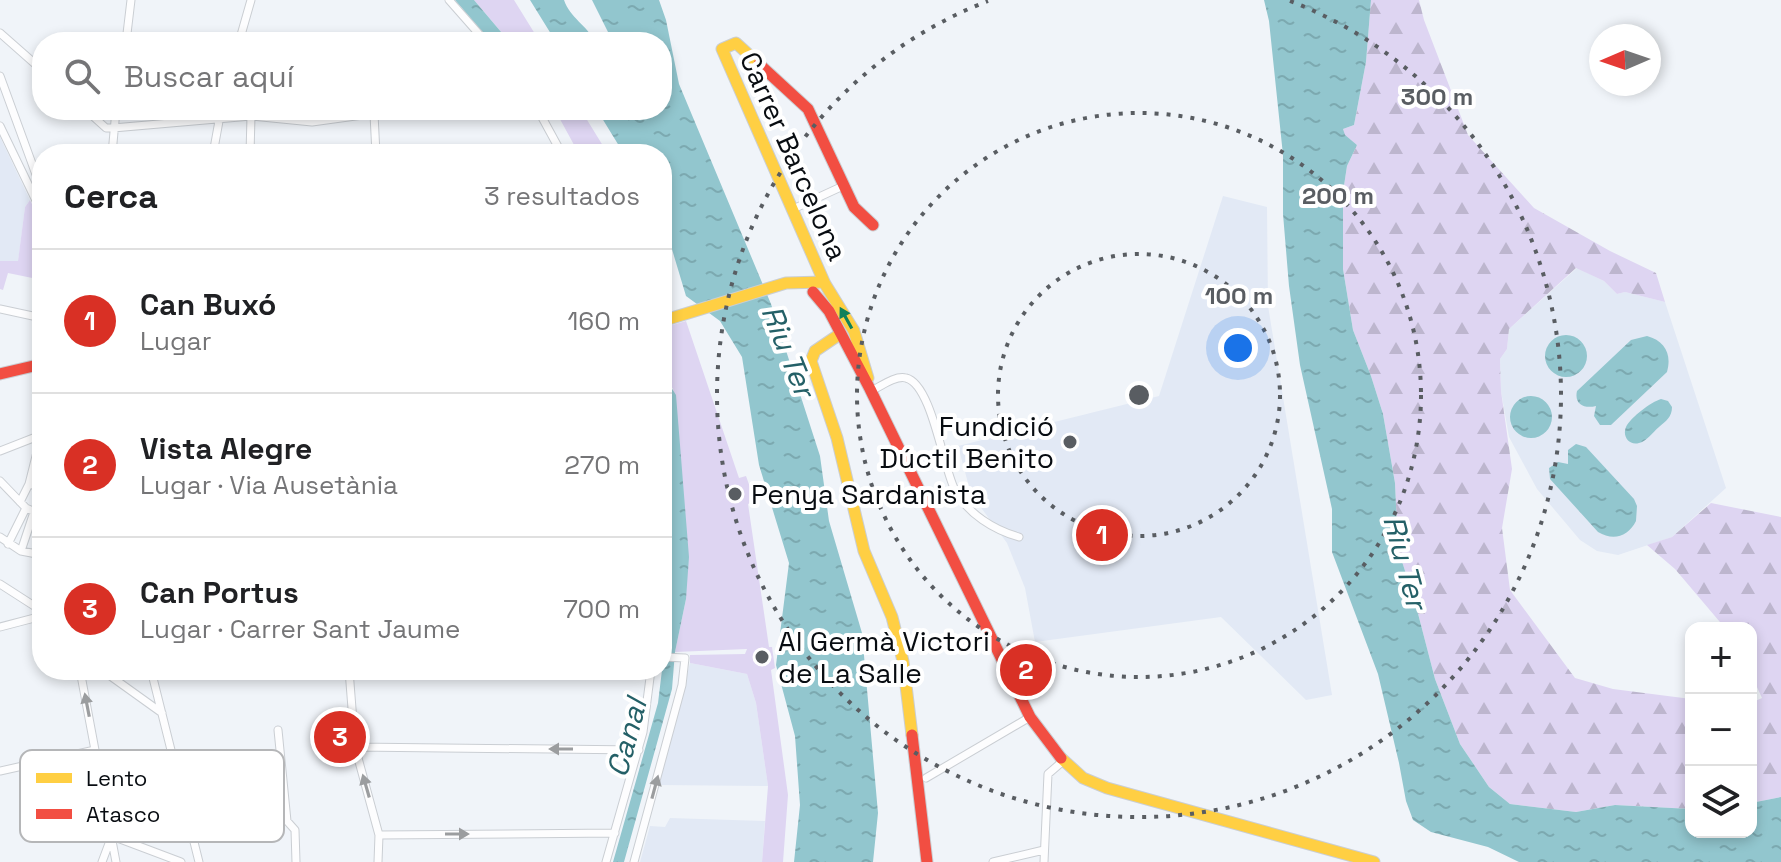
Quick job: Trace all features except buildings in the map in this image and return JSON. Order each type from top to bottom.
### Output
[{"type":"street","points":[[127,32],[131,0]]},
{"type":"street","points":[[449,0],[477,32]]},
{"type":"street","points":[[241,32],[249,1]]},
{"type":"street","points":[[0,33],[32,61]]},
{"type":"street","name":"Carrer Barcelona","points":[[820,289],[821,272],[722,49],[736,43],[808,109],[843,186]]},
{"type":"street","points":[[0,76],[32,164]]},
{"type":"street","points":[[97,120],[106,128],[207,120]]},
{"type":"street","points":[[112,144],[114,120]]},
{"type":"street","points":[[215,144],[219,120]]},
{"type":"street","points":[[250,144],[251,120]]},
{"type":"street","points":[[292,120],[328,120]]},
{"type":"street","points":[[374,120],[376,144]]},
{"type":"street","points":[[543,120],[557,144]]},
{"type":"street","points":[[0,126],[32,192]]},
{"type":"street","points":[[791,210],[843,186],[854,207],[873,225]]},
{"type":"street","points":[[672,318],[775,289],[786,283],[820,289],[845,314],[862,350],[870,390]]},
{"type":"street","points":[[820,289],[1030,717],[1063,761],[1083,778],[1119,792],[1374,862]]},
{"type":"street","points":[[0,309],[32,316]]},
{"type":"street","points":[[840,334],[815,351],[811,361],[837,438],[864,551],[892,617],[903,661],[927,862]]},
{"type":"street","points":[[0,374],[32,366]]},
{"type":"street","points":[[870,390],[898,378],[909,379],[916,385],[928,407],[955,491],[980,519],[1019,537]]},
{"type":"street","points":[[0,451],[32,438]]},
{"type":"street","points":[[8,544],[32,472]]},
{"type":"street","points":[[0,481],[23,505],[32,510]]},
{"type":"street","points":[[21,551],[32,526]]},
{"type":"street","points":[[0,537],[21,551],[32,553]]},
{"type":"street","points":[[0,584],[32,607]]},
{"type":"street","points":[[0,627],[32,617]]},
{"type":"street","points":[[634,862],[682,685],[685,658],[672,657]]},
{"type":"street","points":[[82,680],[95,750]]},
{"type":"street","points":[[116,680],[162,713]]},
{"type":"street","points":[[154,680],[171,750]]},
{"type":"street","points":[[350,680],[355,747],[379,835],[378,862]]},
{"type":"street","points":[[606,862],[639,750],[650,680]]},
{"type":"street","points":[[926,778],[1030,717]]},
{"type":"street","points":[[278,730],[280,750]]},
{"type":"street","points":[[355,747],[639,750]]},
{"type":"street","points":[[1044,862],[1048,774],[1063,761]]},
{"type":"street","points":[[0,771],[20,767]]},
{"type":"street","points":[[284,791],[287,821],[295,830],[296,862]]},
{"type":"street","points":[[379,835],[615,833]]},
{"type":"street","points":[[102,862],[110,842]]},
{"type":"street","points":[[113,842],[116,862]]},
{"type":"street","points":[[128,842],[181,862]]},
{"type":"street","points":[[194,842],[199,862]]},
{"type":"street","points":[[993,862],[1044,850]]},
{"type":"shaded area","points":[[0,137],[30,200],[25,207],[18,262],[0,261]]},
{"type":"shaded area","points":[[1223,196],[1267,207],[1268,306],[1332,695],[1306,700],[1221,617],[1035,642],[1025,588],[1007,543],[971,494],[958,446],[1159,396]]},
{"type":"shaded area","points":[[1577,268],[1604,281],[1617,294],[1625,292],[1665,302],[1726,488],[1672,537],[1618,555],[1597,551],[1580,540],[1537,489],[1509,437],[1501,391],[1500,359],[1507,349],[1509,329]]},
{"type":"shaded area","points":[[690,663],[747,674],[756,703],[768,786],[659,785]]},
{"type":"shaded area","points":[[670,818],[765,821],[762,862],[640,862],[650,826],[665,827]]},
{"type":"green space","points":[[474,0],[514,0],[534,32],[501,32]]},
{"type":"green space","points":[[1371,0],[1419,0],[1468,135],[1534,208],[1656,273],[1665,302],[1625,292],[1617,294],[1604,281],[1576,268],[1509,329],[1507,349],[1500,359],[1501,391],[1512,469],[1502,528],[1510,590],[1575,678],[1613,689],[1685,698],[1685,809],[1615,805],[1576,812],[1510,804],[1489,787],[1460,744],[1435,679],[1398,549],[1395,483],[1383,414],[1353,330],[1343,269],[1343,192],[1347,166],[1357,145],[1344,135],[1343,129],[1354,125],[1366,62]]},
{"type":"green space","points":[[560,120],[587,120],[602,144],[574,144]]},
{"type":"green space","points":[[30,200],[32,278],[8,273],[3,290],[0,289],[0,261],[18,261],[25,207]]},
{"type":"green space","points":[[686,321],[739,478],[746,476],[755,501],[748,504],[769,647],[772,647],[775,668],[771,670],[788,795],[783,862],[762,862],[768,786],[756,703],[747,674],[690,663],[690,655],[745,654],[747,649],[675,652],[686,599],[683,489],[672,388],[672,325]]},
{"type":"green space","points":[[1711,503],[1781,517],[1781,797],[1757,802],[1757,700],[1762,698],[1757,687],[1757,622],[1720,622],[1675,569],[1647,545],[1672,537]]},
{"type":"water","points":[[455,0],[474,0],[501,32],[482,32]]},
{"type":"water","points":[[530,0],[564,0],[570,12],[589,32],[550,32]]},
{"type":"water","points":[[592,0],[659,0],[668,32],[608,32]]},
{"type":"water","points":[[1264,0],[1371,0],[1366,62],[1354,125],[1343,129],[1345,135],[1357,145],[1347,166],[1343,192],[1343,269],[1353,330],[1383,414],[1395,483],[1398,549],[1435,679],[1460,744],[1489,787],[1510,804],[1576,812],[1615,805],[1685,809],[1685,838],[1757,838],[1757,802],[1781,797],[1781,862],[1519,862],[1488,847],[1431,832],[1413,820],[1378,674],[1332,552],[1332,509],[1300,365],[1289,286],[1283,214],[1283,155],[1269,21]]},
{"type":"water","points":[[672,50],[679,84],[771,304],[820,456],[829,521],[862,633],[878,813],[873,862],[794,862],[800,805],[795,736],[776,665],[789,563],[759,465],[742,357],[720,321],[686,296],[672,249],[672,144],[618,144],[603,120],[672,120]]},
{"type":"water","points":[[1566,335],[1581,341],[1587,356],[1581,371],[1566,377],[1551,371],[1545,356],[1551,341]]},
{"type":"water","points":[[1647,336],[1666,349],[1669,359],[1667,372],[1611,425],[1600,425],[1594,416],[1596,406],[1581,404],[1577,391],[1631,340]]},
{"type":"water","points":[[672,389],[676,395],[689,557],[686,599],[675,652],[672,689],[624,862],[613,862],[658,703],[661,680],[672,680]]},
{"type":"water","points":[[1531,396],[1546,402],[1552,417],[1546,432],[1531,438],[1516,432],[1510,417],[1516,402]]},
{"type":"water","points":[[1661,399],[1668,401],[1672,407],[1671,414],[1644,441],[1629,442],[1626,427],[1642,410]]},
{"type":"water","points":[[1576,444],[1586,447],[1634,499],[1636,521],[1624,534],[1609,536],[1598,532],[1550,479],[1549,468],[1558,462],[1568,464],[1568,450]]},
{"type":"traffic: slow","points":[[759,64],[736,43],[722,49],[825,284],[854,331],[868,378]]},
{"type":"traffic: slow","points":[[672,318],[786,283],[823,282]]},
{"type":"traffic: slow","points":[[840,334],[815,351],[811,361],[837,438],[864,551],[892,617],[903,661],[912,735]]},
{"type":"traffic: slow","points":[[1061,758],[1083,778],[1107,788],[1374,862]]},
{"type":"traffic: jam","points":[[759,64],[808,109],[854,207],[873,225]]},
{"type":"traffic: jam","points":[[813,292],[829,311],[870,389],[1030,717],[1061,758]]},
{"type":"traffic: jam","points":[[0,374],[32,366]]},
{"type":"traffic: jam","points":[[912,735],[927,862]]},
{"type":"place","name":"Fundició Dúctil Benito","points":[[1070,442]]},
{"type":"place","name":"Penya Sardanista","points":[[735,494]]},
{"type":"place","name":"Can Buxó","points":[[1102,535]]},
{"type":"place","name":"Al Germà Victori de La Salle","points":[[762,657]]},
{"type":"place","name":"Vista Alegre","points":[[1026,670]]},
{"type":"place","name":"Can Portus","points":[[340,737]]},
{"type":"water label","name":"Riu Ter","points":[[788,351]]},
{"type":"water label","name":"Riu Ter","points":[[1405,562]]},
{"type":"water label","name":"Canal","points":[[627,738]]}]
